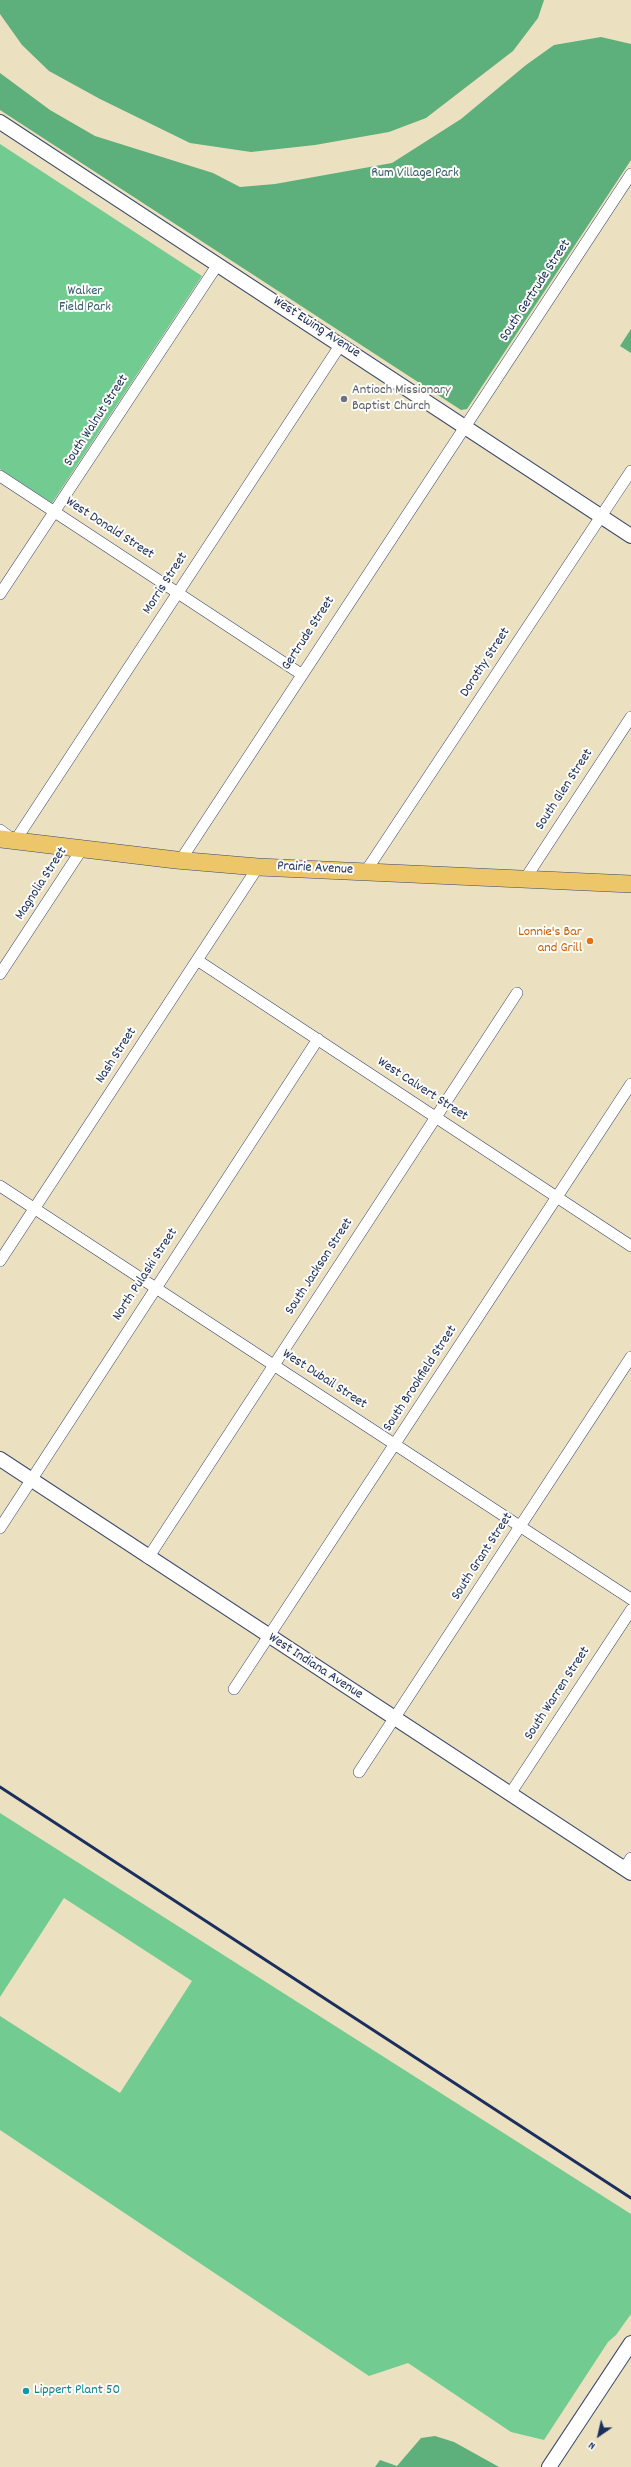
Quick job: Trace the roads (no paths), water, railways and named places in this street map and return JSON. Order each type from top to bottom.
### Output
[{"type":"main road","name":"Prairie Avenue","points":[[8,840],[180,861],[258,867],[631,884]]},
{"type":"street","name":"West Ewing Avenue","points":[[0,122],[342,344],[631,536]]},
{"type":"street","name":"South Gertrude Street","points":[[466,426],[631,174]]},
{"type":"street","name":"South Walnut Street","points":[[0,594],[218,264]]},
{"type":"street","name":"Morris Street","points":[[8,840],[179,593],[342,344]]},
{"type":"street","name":"Gertrude Street","points":[[180,861],[301,674],[466,426]]},
{"type":"street","name":"Dorothy Street","points":[[366,872],[631,471]]},
{"type":"street","name":"West Donald Street","points":[[0,476],[301,674]]},
{"type":"street","name":"South Glen Street","points":[[525,879],[631,718]]},
{"type":"street","points":[[0,830],[8,840]]},
{"type":"street","name":"Magnolia Street","points":[[0,974],[82,849]]},
{"type":"street","name":"Nash Street","points":[[0,1261],[258,867]]},
{"type":"street","name":"West Calvert Street","points":[[197,960],[558,1196],[631,1246]]},
{"type":"street","name":"South Jackson Street","points":[[148,1558],[517,993]]},
{"type":"street","name":"North Pulaski Street","points":[[0,1528],[318,1039]]},
{"type":"street","name":"South Brookfield Street","points":[[234,1690],[631,1084]]},
{"type":"street","name":"West Dubail Street","points":[[0,1186],[631,1599]]},
{"type":"street","name":"South Grant Street","points":[[359,1772],[631,1357]]},
{"type":"street","name":"West Indiana Avenue","points":[[0,1459],[148,1558],[510,1794],[629,1867]]},
{"type":"street","name":"South Warren Street","points":[[510,1794],[631,1610]]},
{"type":"street","points":[[549,2467],[631,2343]]},
{"type":"railway","points":[[0,1787],[631,2198]]},
{"type":"place","name":"Antioch Missionary Baptist Church","points":[[344,399]]},
{"type":"place","name":"Lonnie's Bar and Grill","points":[[590,941]]},
{"type":"place","name":"Lippert Plant 50","points":[[26,2391]]},
{"type":"park label","name":"Rum Village Park","points":[[415,174]]},
{"type":"park label","name":"Walker Field Park","points":[[85,300]]}]
